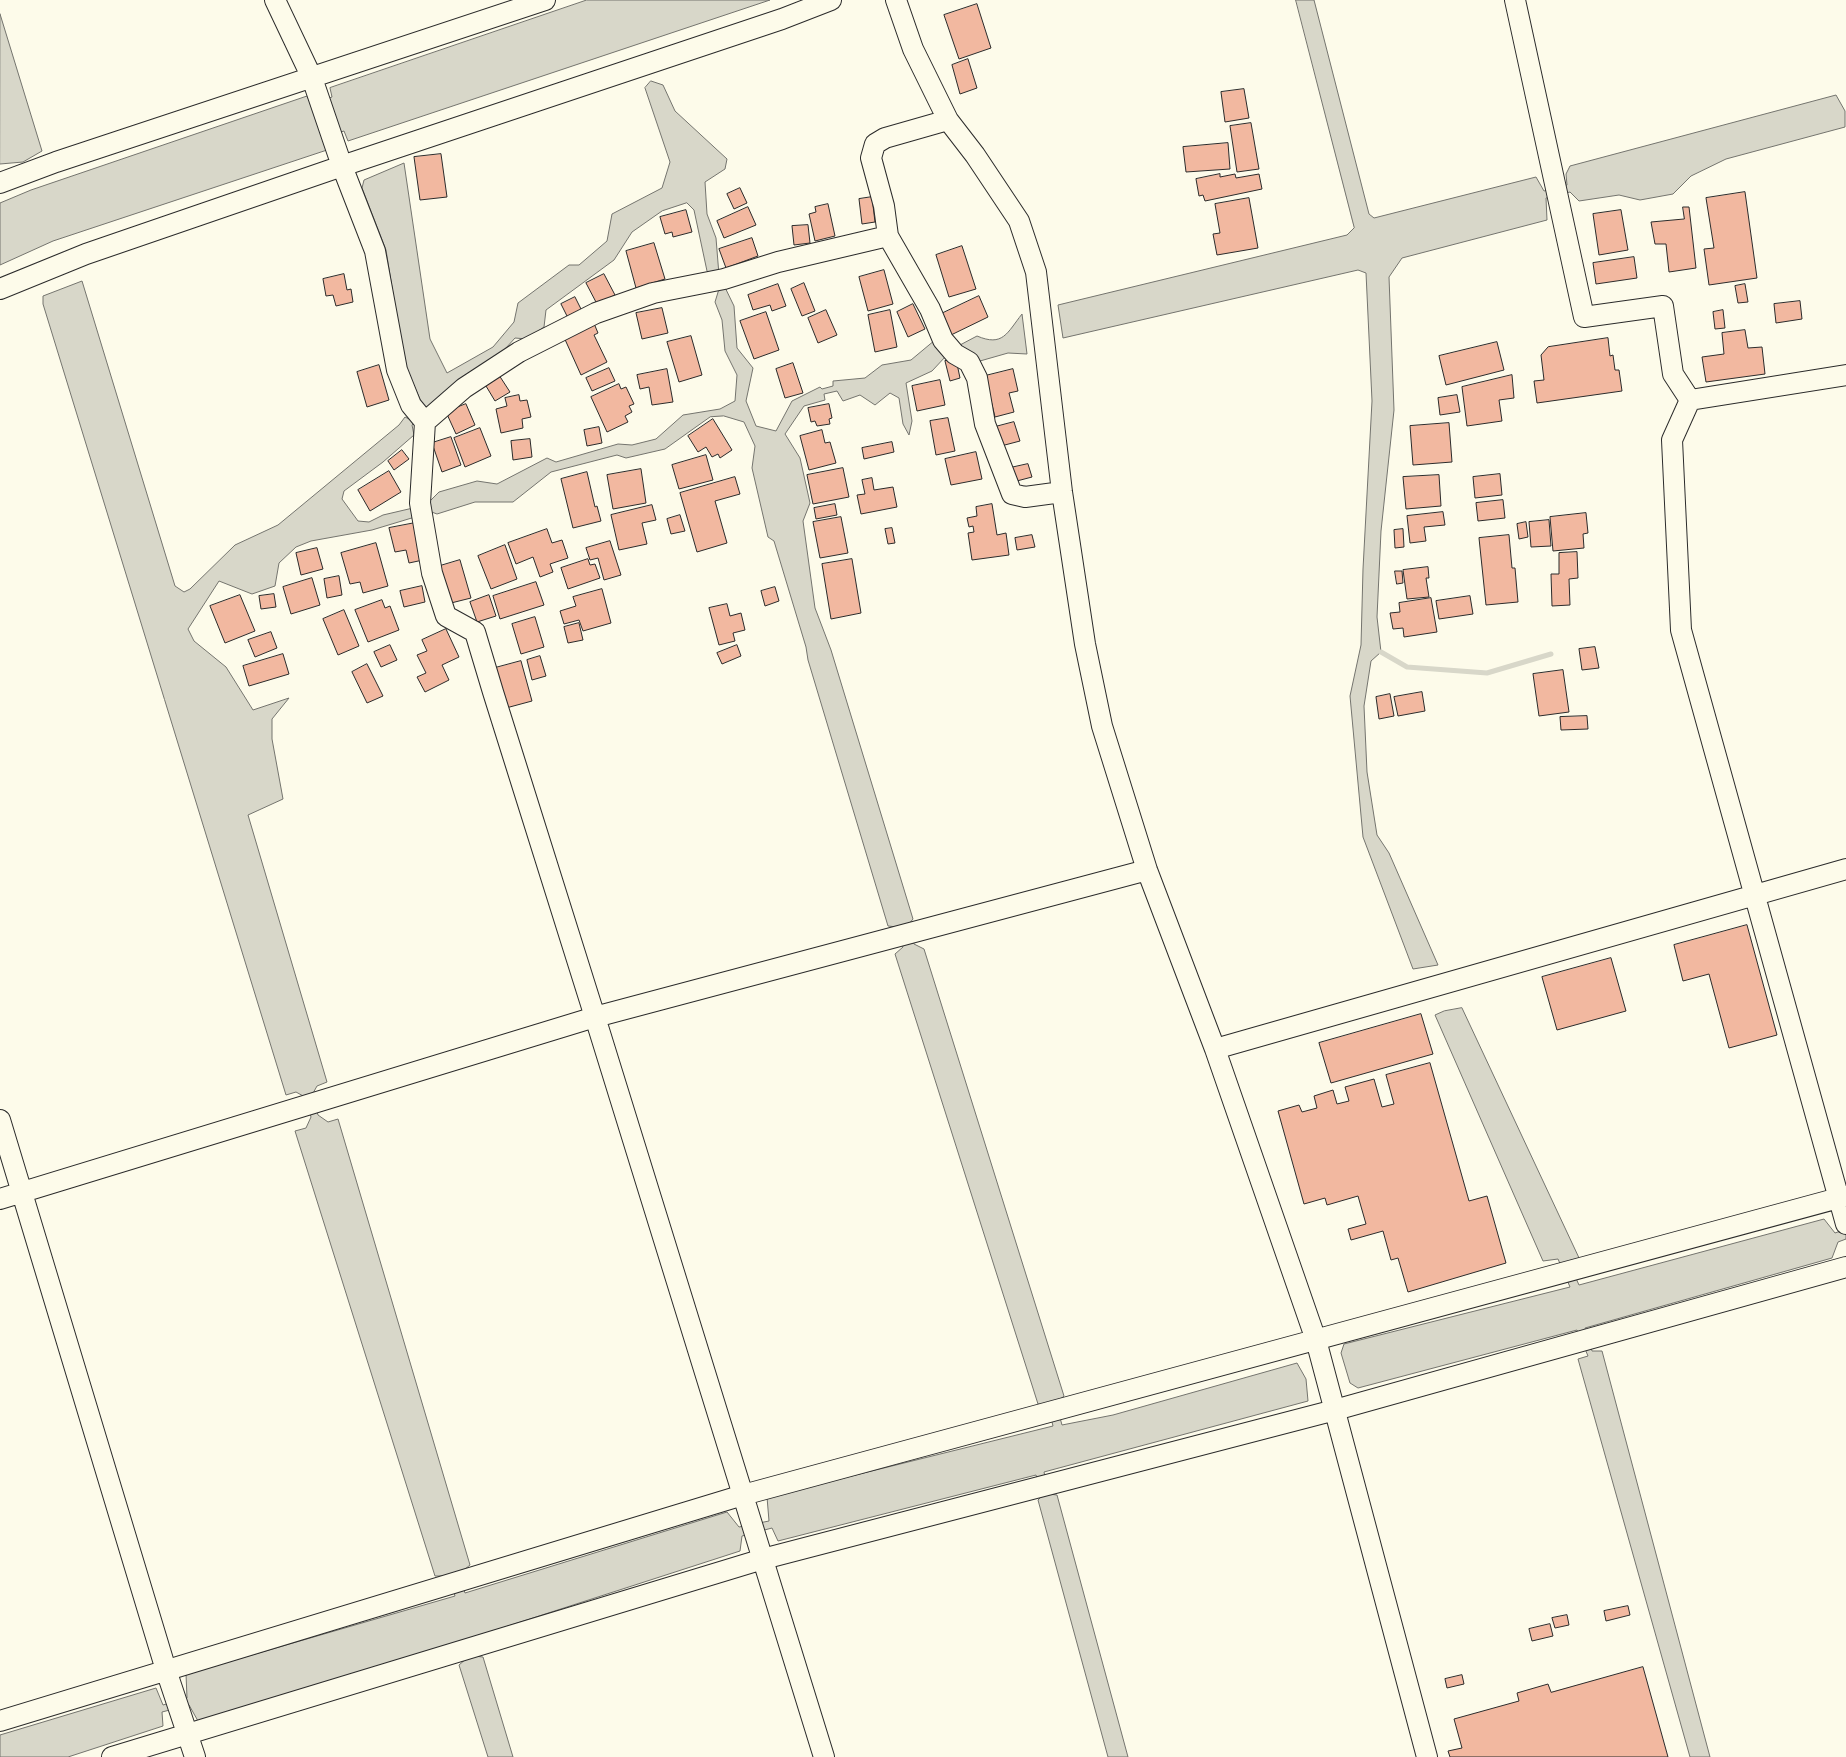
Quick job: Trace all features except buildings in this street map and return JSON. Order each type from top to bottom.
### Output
[{"type":"street","points":[[275,0],[316,87],[342,166],[375,251],[397,370],[411,405],[421,417],[421,509],[432,573],[446,616],[475,632],[492,692],[595,1017],[824,1757]]},
{"type":"street","points":[[0,184],[56,162],[316,87],[545,0]]},
{"type":"street","points":[[0,289],[86,254],[782,19],[831,0]]},
{"type":"street","points":[[896,0],[913,49],[948,120],[975,154],[1019,221],[1036,272],[1062,492],[1085,644],[1102,726],[1147,870],[1215,1049],[1316,1340],[1427,1757]]},
{"type":"street","points":[[1515,0],[1584,317],[1663,306],[1673,374],[1690,400]]},
{"type":"street","points":[[948,120],[885,138],[875,144],[871,158],[884,206],[888,236],[951,349],[969,362],[977,378],[985,424],[1012,494],[1025,497],[1062,492]]},
{"type":"street","points":[[421,417],[520,352],[596,313],[653,293],[718,281],[778,262],[888,236]]},
{"type":"street","points":[[1690,400],[1846,375]]},
{"type":"street","points":[[1690,400],[1672,440],[1680,630],[1754,895],[1842,1197],[1846,1224]]},
{"type":"street","points":[[1215,1049],[1846,869]]},
{"type":"street","points":[[0,1199],[595,1017],[1147,870]]},
{"type":"street","points":[[0,1120],[166,1670],[195,1757]]},
{"type":"street","points":[[0,1721],[456,1582],[746,1504],[1054,1411],[1842,1197]]},
{"type":"street","points":[[112,1757],[466,1649],[760,1551],[1043,1486],[1335,1410],[1846,1267]]},
{"type":"shaded area","points":[[587,0],[770,0],[348,141],[344,131],[323,138],[327,150],[53,241],[0,265],[0,203],[31,190],[307,96],[311,104],[332,97],[330,88]]},
{"type":"shaded area","points":[[1296,0],[1314,0],[1369,214],[1374,218],[1536,177],[1544,191],[1567,185],[1566,174],[1570,166],[1836,95],[1845,111],[1845,127],[1726,159],[1691,176],[1673,194],[1640,200],[1619,195],[1579,201],[1570,192],[1546,198],[1547,220],[1402,258],[1389,277],[1394,410],[1381,531],[1377,617],[1381,652],[1371,661],[1364,706],[1367,772],[1377,835],[1389,853],[1438,965],[1413,969],[1363,837],[1350,696],[1361,645],[1372,401],[1366,273],[1358,270],[1063,338],[1058,305],[1347,235],[1354,228]]},
{"type":"shaded area","points":[[0,14],[42,151],[23,162],[0,164]]},
{"type":"shaded area","points":[[651,81],[663,85],[675,111],[727,159],[725,169],[705,182],[707,214],[716,238],[719,275],[734,306],[737,348],[753,368],[746,401],[756,426],[776,431],[792,401],[820,387],[822,389],[833,386],[833,381],[865,378],[882,365],[911,360],[935,340],[960,345],[977,336],[993,340],[999,339],[1008,332],[1022,314],[1027,354],[1008,353],[980,361],[959,352],[946,356],[932,371],[906,383],[912,421],[909,435],[903,424],[899,398],[890,393],[875,405],[860,395],[843,401],[837,391],[824,394],[825,400],[804,406],[785,434],[800,458],[810,503],[803,521],[815,608],[831,650],[913,919],[908,925],[914,944],[924,949],[1064,1396],[1056,1403],[1062,1425],[1113,1415],[1297,1363],[1306,1379],[1308,1401],[1044,1472],[1049,1494],[1057,1495],[1128,1757],[1108,1757],[1038,1500],[1042,1496],[1036,1475],[778,1541],[772,1528],[742,1536],[740,1551],[468,1639],[474,1656],[483,1657],[513,1757],[488,1757],[459,1665],[466,1659],[198,1721],[189,1705],[162,1712],[163,1726],[68,1757],[0,1757],[0,1735],[156,1688],[163,1705],[187,1698],[186,1674],[455,1596],[449,1576],[435,1576],[295,1131],[306,1128],[311,1117],[305,1097],[296,1092],[286,1095],[43,304],[43,296],[82,281],[175,586],[184,592],[190,589],[235,545],[278,525],[399,425],[405,417],[409,419],[423,406],[404,363],[386,250],[362,188],[364,180],[404,163],[430,339],[447,373],[493,347],[514,322],[518,303],[569,265],[579,265],[607,241],[612,214],[662,188],[670,162],[645,88]],"holes":[[[687,203],[694,210],[707,271],[719,289],[715,302],[722,320],[725,351],[737,375],[735,401],[720,409],[683,415],[656,439],[632,445],[618,444],[556,462],[547,458],[497,484],[477,481],[439,492],[428,503],[383,515],[369,522],[358,521],[342,499],[344,491],[383,462],[414,435],[412,425],[458,382],[496,359],[515,338],[527,339],[544,327],[546,310],[614,260],[632,232],[662,211]],[[724,416],[744,422],[755,446],[752,468],[768,537],[774,541],[888,926],[897,927],[903,947],[895,954],[1038,1404],[1048,1406],[1053,1426],[767,1497],[769,1521],[739,1527],[727,1512],[465,1593],[459,1574],[470,1565],[338,1119],[328,1122],[318,1115],[312,1095],[317,1086],[327,1082],[248,815],[283,799],[272,739],[272,719],[289,698],[253,710],[226,667],[194,641],[188,629],[219,581],[252,594],[275,586],[279,563],[296,547],[311,541],[372,530],[429,511],[437,514],[475,502],[513,502],[551,472],[617,455],[626,458],[665,449],[710,417]]]},
{"type":"shaded area","points":[[1462,1008],[1580,1260],[1569,1263],[1579,1285],[1824,1219],[1835,1233],[1846,1229],[1846,1239],[1838,1242],[1832,1258],[1585,1328],[1592,1351],[1602,1351],[1710,1757],[1690,1757],[1578,1359],[1588,1356],[1577,1330],[1358,1388],[1350,1383],[1341,1353],[1344,1344],[1570,1287],[1558,1259],[1543,1261],[1435,1015],[1444,1011]]},
{"type":"waterway","points":[[1381,652],[1407,667],[1487,673],[1551,654]]}]
